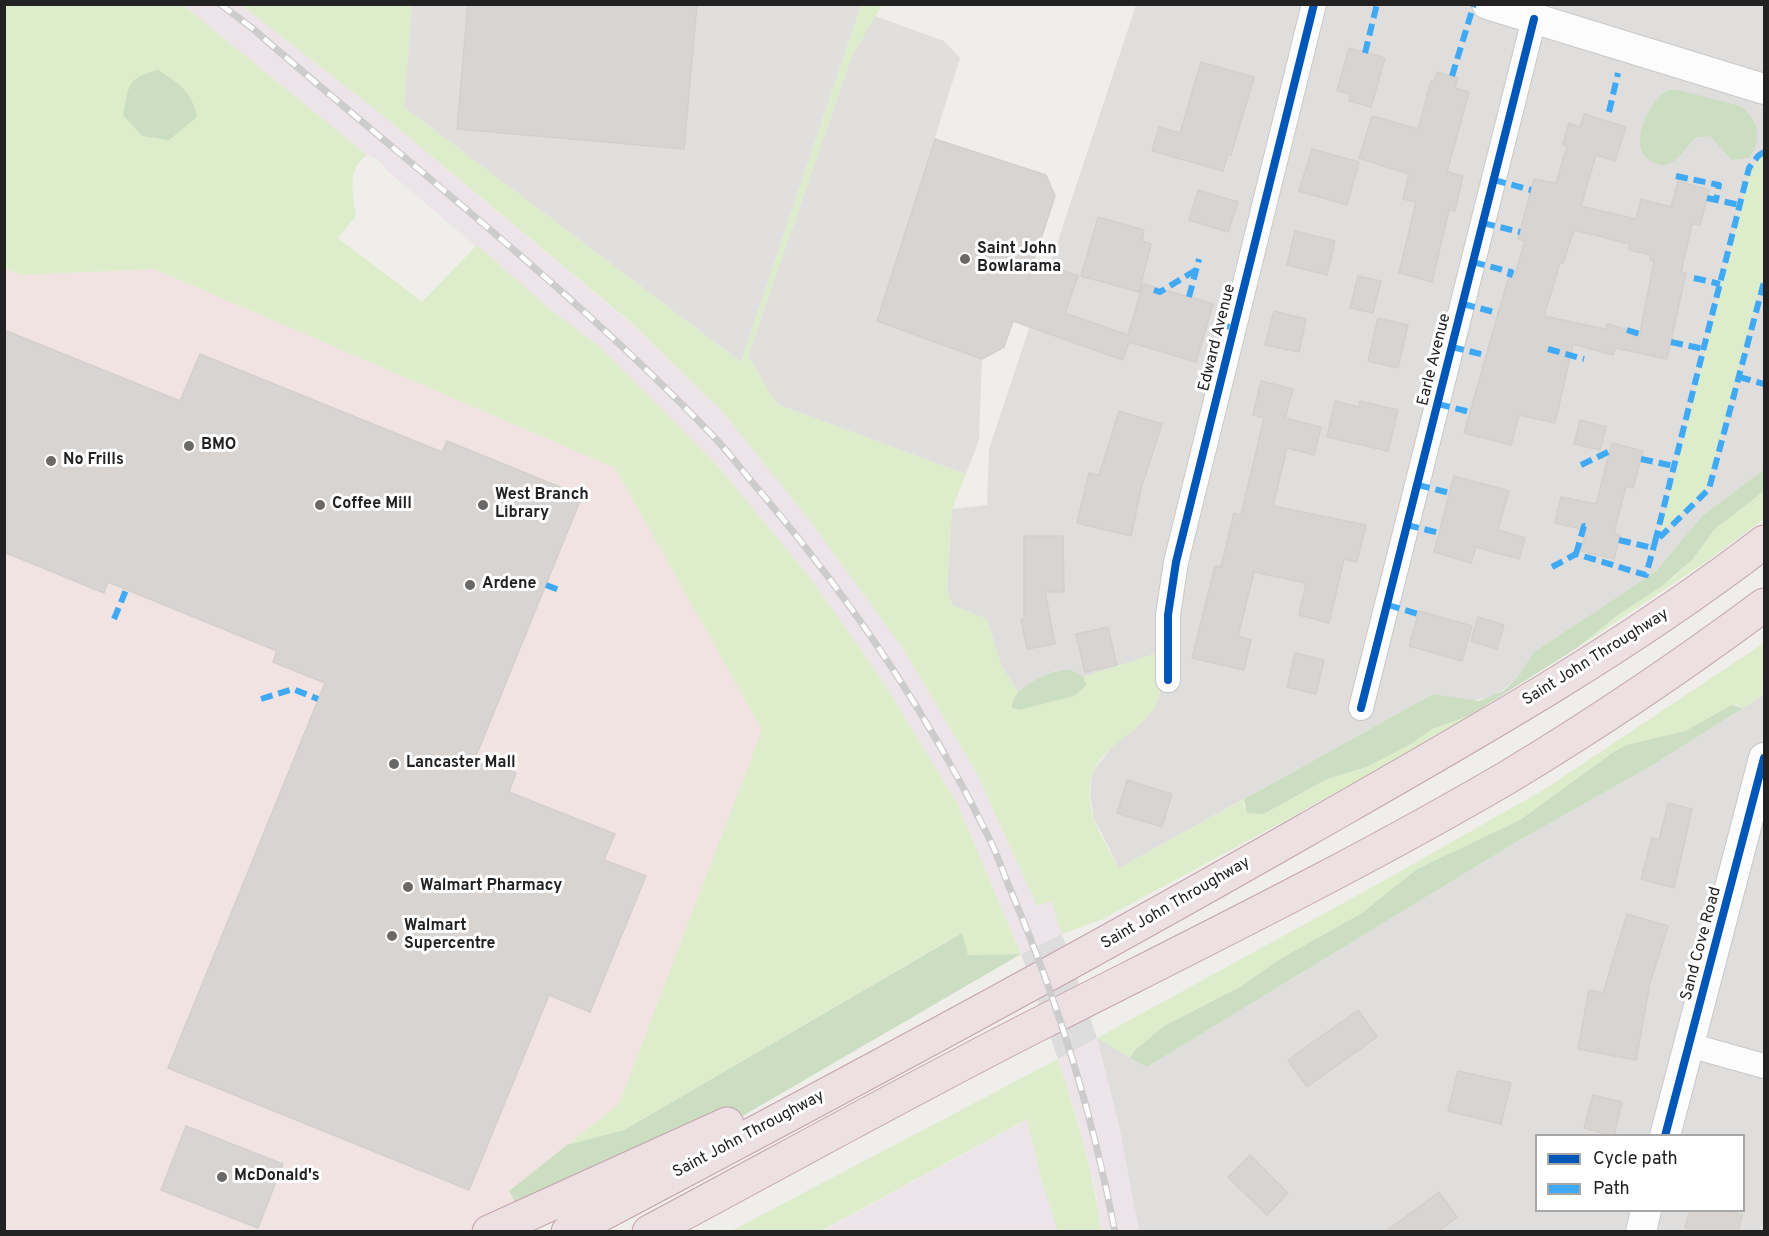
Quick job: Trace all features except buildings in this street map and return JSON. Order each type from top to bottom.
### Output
[{"type":"highway","name":"Saint John Throughway","points":[[568,1232],[1109,942],[1577,672],[1663,616],[1764,542]]},
{"type":"highway","points":[[649,1232],[965,1062],[1353,864],[1509,776],[1608,714],[1694,657],[1764,605]]},
{"type":"highway","points":[[489,1232],[945,1028]]},
{"type":"street","name":"Edward Avenue","points":[[1168,680],[1168,615],[1176,562],[1314,4]]},
{"type":"street","points":[[1487,4],[1764,88]]},
{"type":"street","name":"Earle Avenue","points":[[1361,708],[1534,19]]},
{"type":"street","name":"Sand Cove Road","points":[[1666,1134],[1764,758]]},
{"type":"street","points":[[1689,1046],[1764,1066]]},
{"type":"street","points":[[1641,1232],[1646,1212]]},
{"type":"shaded area","points":[[183,5],[241,5],[382,115],[628,321],[721,410],[807,517],[904,650],[977,774],[1037,906],[1051,901],[1062,934],[1021,954],[957,803],[882,680],[812,580],[717,465],[599,346],[552,311],[392,175],[377,159],[367,155]]},
{"type":"shaded area","points":[[412,5],[468,5],[684,148],[697,5],[861,5],[741,362],[404,107]]},
{"type":"shaded area","points":[[1136,5],[1764,5],[1764,469],[1703,515],[1655,572],[1534,652],[1515,680],[1495,696],[1471,701],[1433,694],[1119,868],[1094,818],[1090,796],[1092,773],[1111,748],[1154,709],[1160,693],[1154,654],[1084,677],[1072,670],[1055,671],[1019,694],[1001,665],[987,619],[952,605],[947,589],[952,509],[987,505],[989,449]]},
{"type":"shaded area","points":[[875,16],[944,41],[960,58],[877,321],[982,359],[979,440],[966,474],[777,404],[748,356],[851,59]]},
{"type":"shaded area","points":[[4,269],[22,275],[154,269],[615,468],[763,730],[619,1104],[509,1191],[524,1218],[489,1232],[5,1231]]},
{"type":"shaded area","points":[[1764,687],[1764,1231],[1139,1231],[1097,1038],[1147,1067],[1513,844],[1656,763],[1762,696]]},
{"type":"shaded area","points":[[1097,1038],[1119,1124],[1139,1231],[1101,1231],[1096,1192],[1078,1121],[1058,1059]]},
{"type":"shaded area","points":[[1028,1119],[1058,1231],[821,1232]]},
{"type":"green space","points":[[5,5],[183,5],[367,155],[356,168],[352,183],[356,216],[338,238],[422,302],[477,245],[552,311],[599,346],[717,465],[812,580],[882,680],[957,803],[1021,954],[968,955],[961,933],[624,1130],[567,1145],[619,1104],[762,730],[615,468],[154,269],[22,275],[5,269]]},
{"type":"green space","points":[[241,5],[412,5],[404,107],[741,362],[861,5],[882,5],[851,59],[748,356],[777,404],[966,474],[952,509],[947,589],[952,605],[987,619],[1001,665],[1019,694],[1012,703],[1012,708],[1019,710],[1075,696],[1086,681],[1084,677],[1154,654],[1160,690],[1152,711],[1141,724],[1113,746],[1101,759],[1092,774],[1089,793],[1094,818],[1119,868],[1244,799],[1244,806],[1265,814],[1327,779],[1367,767],[1411,744],[1432,729],[1469,716],[1447,733],[1103,919],[1062,934],[1051,901],[1037,906],[977,774],[904,650],[807,517],[721,410],[628,320],[382,115]]},
{"type":"green space","points":[[158,70],[184,89],[192,101],[197,117],[169,140],[142,136],[123,115],[128,90],[134,80]]},
{"type":"green space","points":[[1669,90],[1678,90],[1740,106],[1746,111],[1757,130],[1756,144],[1749,158],[1732,160],[1710,136],[1697,137],[1675,160],[1666,165],[1653,162],[1645,156],[1640,137],[1647,114],[1661,95]]},
{"type":"green space","points":[[1764,154],[1764,275],[1707,489],[1659,535],[1749,175],[1757,160]]},
{"type":"green space","points":[[1764,469],[1764,491],[1715,529],[1692,560],[1662,586],[1619,614],[1577,648],[1469,716],[1432,729],[1411,744],[1367,767],[1327,779],[1264,814],[1247,813],[1244,799],[1433,694],[1479,701],[1503,691],[1515,680],[1534,652],[1655,572],[1703,515]]},
{"type":"green space","points":[[1764,491],[1764,519],[1707,561],[1577,648],[1619,614],[1674,577],[1692,560],[1715,529]]},
{"type":"green space","points":[[1764,643],[1762,696],[1743,708],[1736,704],[1685,731],[1626,745],[1520,820],[1417,869],[1362,913],[1280,959],[1240,987],[1164,1026],[1135,1050],[1130,1058],[1097,1038],[1378,884],[1545,789]]},
{"type":"green space","points":[[1072,670],[1084,677],[1086,685],[1075,696],[1019,710],[1012,708],[1013,701],[1023,688],[1048,674]]},
{"type":"green space","points":[[1732,705],[1743,708],[1656,763],[1513,844],[1147,1067],[1130,1058],[1135,1050],[1164,1026],[1240,987],[1280,959],[1362,913],[1417,869],[1520,820],[1612,753],[1626,745],[1685,731]]},
{"type":"green space","points":[[962,933],[968,955],[1021,954],[734,1121],[524,1218],[509,1191],[567,1145],[624,1130]]},
{"type":"green space","points":[[1058,1059],[1089,1166],[1101,1231],[1058,1231],[1043,1186],[1027,1119],[821,1231],[731,1231]]},
{"type":"pier","points":[[1062,934],[1097,1038],[1058,1059],[1021,954]]},
{"type":"railway","points":[[220,4],[252,28],[547,278],[604,330],[721,445],[828,577],[888,661],[942,749],[993,847],[1030,937],[1060,1019],[1085,1103],[1115,1232]]},
{"type":"marked path","points":[[1365,53],[1377,4]]},
{"type":"marked path","points":[[1452,76],[1474,4]]},
{"type":"marked path","points":[[1609,112],[1618,73]]},
{"type":"marked path","points":[[1764,152],[1749,168],[1655,542],[1709,489],[1764,282]]},
{"type":"marked path","points":[[1676,176],[1719,185],[1716,200]]},
{"type":"marked path","points":[[1494,180],[1531,190]]},
{"type":"marked path","points":[[1707,198],[1740,205]]},
{"type":"marked path","points":[[1483,223],[1520,232]]},
{"type":"marked path","points":[[1189,297],[1199,259]]},
{"type":"marked path","points":[[1473,262],[1511,272],[1509,277]]},
{"type":"marked path","points":[[1154,290],[1160,292],[1196,270]]},
{"type":"marked path","points":[[1694,278],[1720,284]]},
{"type":"marked path","points":[[1463,304],[1498,313]]},
{"type":"marked path","points":[[1218,324],[1234,328]]},
{"type":"marked path","points":[[1627,330],[1640,334]]},
{"type":"marked path","points":[[1671,342],[1704,349]]},
{"type":"marked path","points":[[1452,347],[1485,355]]},
{"type":"marked path","points":[[1548,349],[1584,359]]},
{"type":"marked path","points":[[1739,377],[1764,384]]},
{"type":"marked path","points":[[1438,404],[1470,412]]},
{"type":"marked path","points":[[1581,465],[1610,451]]},
{"type":"marked path","points":[[1641,459],[1674,466]]},
{"type":"marked path","points":[[1418,485],[1450,493]]},
{"type":"marked path","points":[[1407,525],[1440,533]]},
{"type":"marked path","points":[[1576,554],[1584,526],[1587,527]]},
{"type":"marked path","points":[[1619,540],[1653,548]]},
{"type":"marked path","points":[[1552,567],[1576,554],[1646,575],[1655,542]]},
{"type":"marked path","points":[[546,585],[562,591]]},
{"type":"marked path","points":[[114,619],[126,590]]},
{"type":"marked path","points":[[1388,605],[1418,614]]},
{"type":"marked path","points":[[261,699],[293,689],[318,699]]},
{"type":"cycle path","points":[[1168,680],[1168,615],[1176,562],[1314,4]]},
{"type":"cycle path","points":[[1361,708],[1534,19]]},
{"type":"cycle path","points":[[1666,1134],[1764,758]]},
{"type":"place","name":"Saint John Bowlarama","points":[[965,259]]},
{"type":"place","name":"BMO","points":[[189,446]]},
{"type":"place","name":"No Frills","points":[[51,461]]},
{"type":"place","name":"Coffee Mill","points":[[320,505]]},
{"type":"place","name":"West Branch Library","points":[[483,505]]},
{"type":"place","name":"Ardene","points":[[470,585]]},
{"type":"place","name":"Lancaster Mall","points":[[394,764]]},
{"type":"place","name":"Walmart Pharmacy","points":[[408,887]]},
{"type":"place","name":"Walmart Supercentre","points":[[392,936]]},
{"type":"place","name":"McDonald's","points":[[222,1177]]}]
